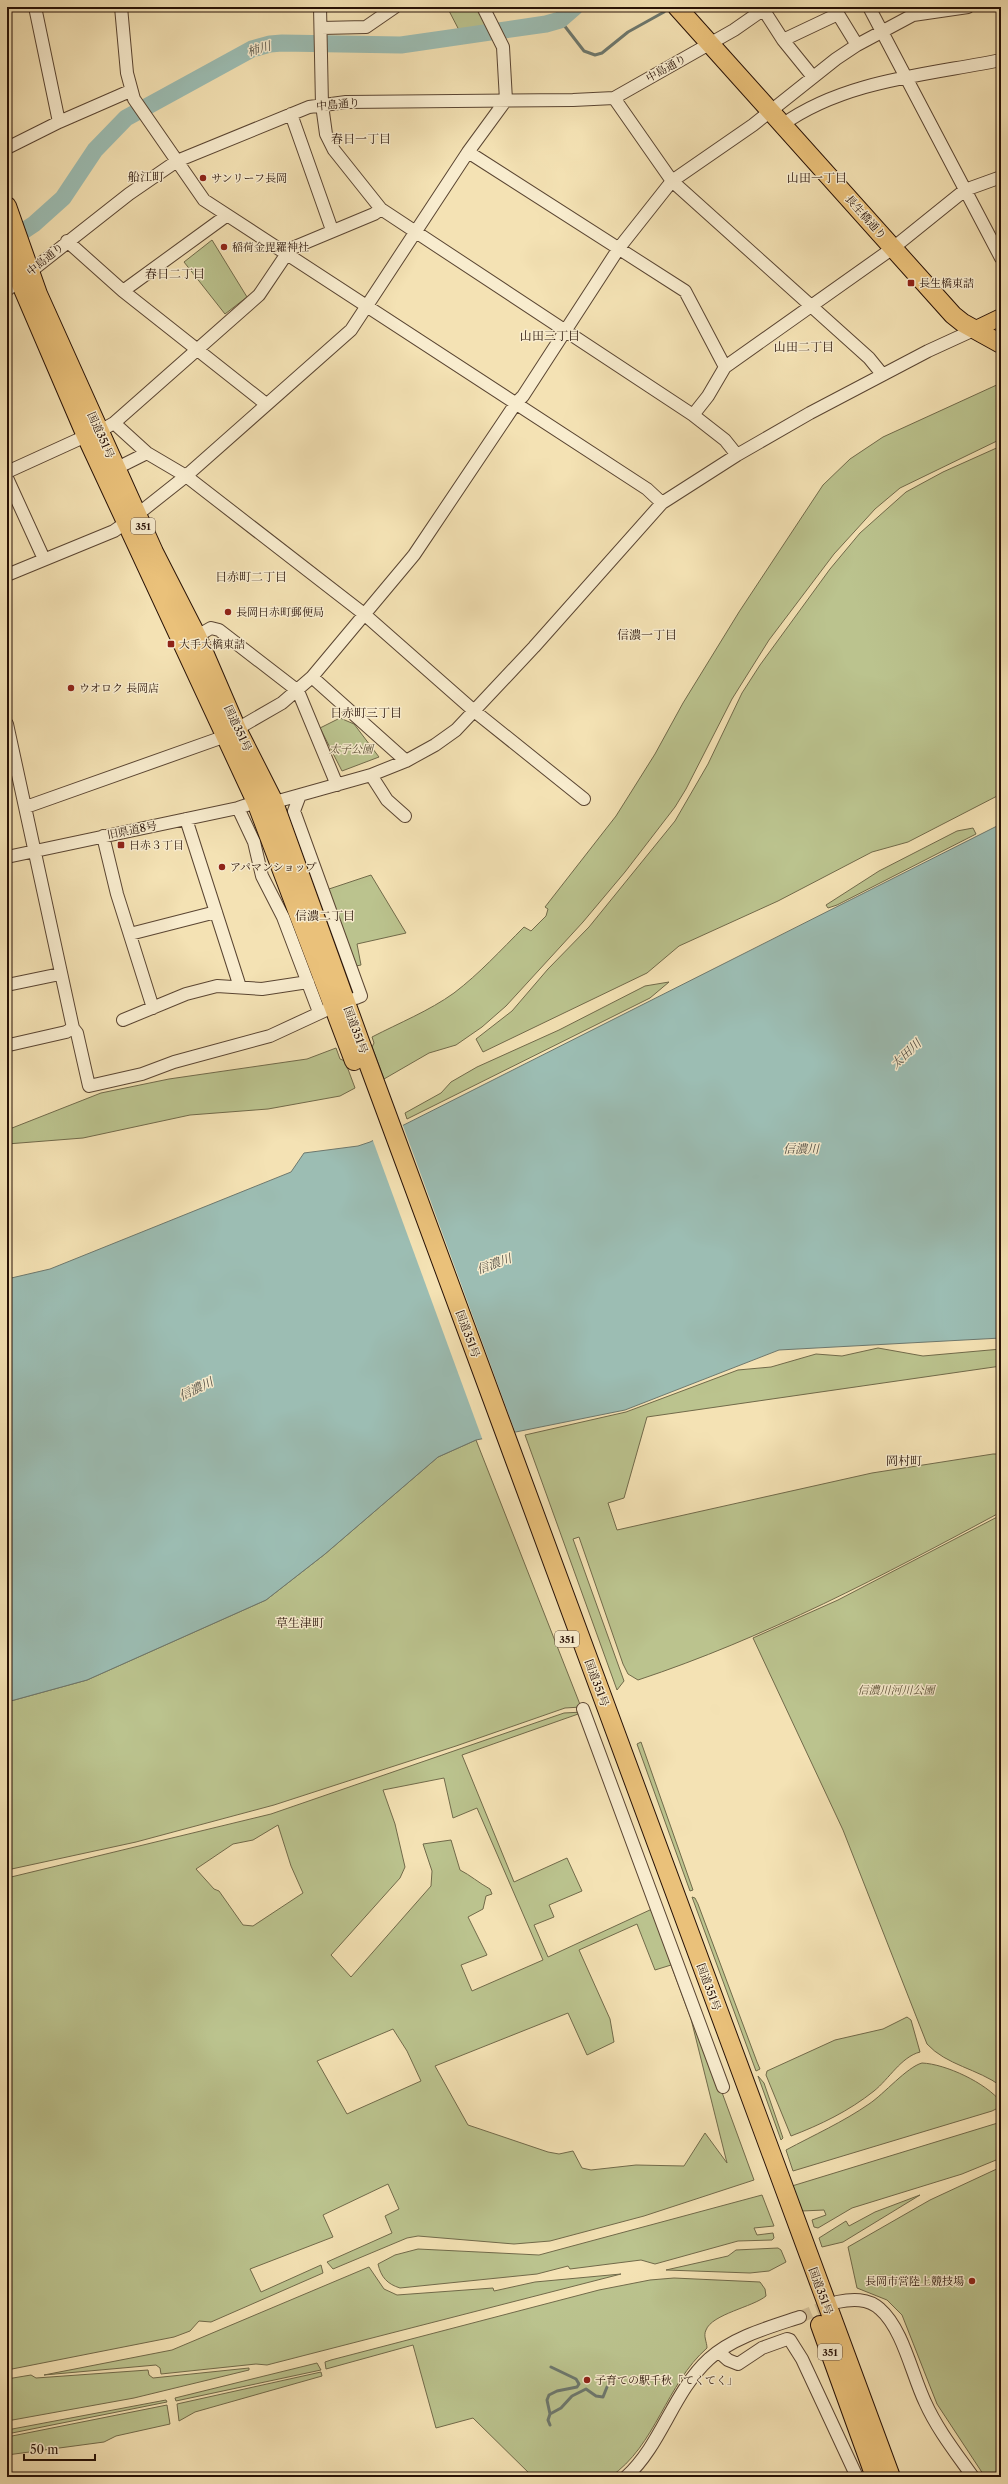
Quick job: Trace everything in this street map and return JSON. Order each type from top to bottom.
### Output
[{"type":"highway","name":"長生橋通り","points":[[677,7],[953,315],[963,323],[1001,344]]},
{"type":"highway","name":"国道351号","points":[[7,206],[13,226],[12,253],[18,281],[100,430],[117,468],[132,518],[154,552],[197,636],[232,733]]},
{"type":"highway","name":"国道351号","points":[[100,430],[132,518],[264,801],[790,2224],[875,2477]]},
{"type":"highway","name":"国道351号","points":[[790,2224],[864,2402],[891,2477]]},
{"type":"highway","points":[[864,2402],[900,2477]]},
{"type":"main road","points":[[976,329],[1001,317]]},
{"type":"street","points":[[34,7],[60,122]]},
{"type":"street","points":[[121,7],[132,95],[144,115],[204,200],[284,254],[647,489],[662,503]]},
{"type":"street","points":[[320,7],[322,105],[329,141],[381,209],[693,415],[726,440],[737,455]]},
{"type":"street","points":[[321,30],[366,27],[395,7]]},
{"type":"street","points":[[7,575],[114,531],[186,476],[266,404],[342,339],[350,330],[468,152],[506,100],[503,47],[494,26],[483,7]]},
{"type":"street","points":[[869,7],[908,78],[1001,258]]},
{"type":"street","points":[[776,119],[813,77],[857,46],[883,31],[921,13],[968,7]]},
{"type":"street","points":[[765,8],[783,40],[813,77]]},
{"type":"street","name":"中島通り","points":[[18,281],[67,241],[177,161],[291,114],[322,105],[614,98],[734,30],[765,8]]},
{"type":"street","points":[[783,40],[838,14],[857,46]]},
{"type":"street","points":[[26,807],[232,733],[298,691],[312,678],[414,555],[516,403],[523,396],[619,248],[672,180],[776,119],[827,99],[908,78],[1001,60]]},
{"type":"street","points":[[7,148],[60,122],[132,95]]},
{"type":"street","points":[[614,98],[672,180],[869,358],[882,374]]},
{"type":"street","points":[[291,114],[332,230]]},
{"type":"street","points":[[468,152],[685,291],[725,366]]},
{"type":"street","points":[[693,415],[708,396],[725,366],[893,248],[965,190],[1001,177]]},
{"type":"street","points":[[7,472],[100,430],[198,350],[259,295],[284,254],[290,249],[332,230],[374,214],[381,209]]},
{"type":"street","points":[[122,291],[226,216]]},
{"type":"street","points":[[67,241],[122,291],[266,404]]},
{"type":"street","name":"旧県道8号","points":[[7,857],[238,808],[264,801],[300,795],[371,775],[406,761],[448,735],[473,710],[534,647],[662,503],[737,455],[882,374],[976,329]]},
{"type":"street","points":[[100,430],[147,453],[186,476],[364,614],[473,710],[584,799]]},
{"type":"street","points":[[117,468],[147,453]]},
{"type":"street","points":[[7,478],[44,559]]},
{"type":"street","points":[[197,636],[212,628],[219,630],[298,691],[337,785]]},
{"type":"street","points":[[312,678],[406,761]]},
{"type":"street","points":[[7,724],[26,807],[60,974],[73,1028],[77,1034],[89,1086],[142,1074],[174,1062],[270,1036],[322,1012],[308,982],[283,917],[262,876],[254,842],[238,808]]},
{"type":"street","points":[[371,775],[387,800],[405,816]]},
{"type":"street","points":[[300,795],[294,811],[361,996],[356,998]]},
{"type":"street","points":[[186,819],[240,987]]},
{"type":"street","points":[[103,836],[117,894],[154,1008]]},
{"type":"street","points":[[130,934],[216,912]]},
{"type":"street","points":[[7,985],[60,974]]},
{"type":"street","points":[[123,1020],[186,994],[217,986],[262,989],[308,982]]},
{"type":"street","points":[[7,1044],[10,1045],[45,1037],[73,1028]]},
{"type":"street","points":[[583,1709],[723,2087]]},
{"type":"street","points":[[837,2302],[847,2300],[866,2301],[881,2310],[888,2318],[901,2342],[928,2407],[973,2477]]},
{"type":"street","points":[[626,2477],[649,2450],[689,2383],[709,2359],[747,2337],[800,2317]]},
{"type":"street","points":[[719,2352],[728,2360],[738,2364],[762,2348],[786,2339],[790,2340],[802,2359],[857,2477]]},
{"type":"green space","points":[[447,7],[478,7],[490,28],[460,32]]},
{"type":"green space","points":[[212,240],[247,297],[225,314],[184,262]]},
{"type":"green space","points":[[1001,383],[1001,439],[900,488],[875,509],[834,554],[769,640],[732,699],[686,789],[675,807],[625,872],[583,922],[506,1006],[482,1027],[456,1045],[429,1053],[384,1079],[372,1047],[374,1043],[372,1037],[424,1011],[454,993],[481,970],[524,927],[531,931],[546,916],[548,909],[545,907],[616,816],[655,754],[683,703],[739,612],[823,485],[850,459],[883,437]]},
{"type":"green space","points":[[1001,446],[1001,794],[908,842],[872,852],[778,901],[679,946],[647,973],[483,1052],[476,1039],[512,1011],[548,969],[589,927],[675,821],[708,764],[742,693],[760,665],[830,569],[860,533],[906,492],[943,472]]},
{"type":"green space","name":"太子公園","points":[[340,718],[354,724],[379,757],[342,771],[320,728]]},
{"type":"green space","points":[[973,828],[976,834],[837,905],[828,908],[826,905],[879,871],[957,831]]},
{"type":"green space","points":[[371,875],[406,933],[357,944],[361,965],[356,966],[326,890]]},
{"type":"green space","points":[[669,982],[650,998],[407,1119],[405,1113],[441,1093],[451,1082],[477,1067],[559,1030],[645,986]]},
{"type":"green space","points":[[336,1048],[340,1059],[345,1061],[355,1088],[340,1096],[268,1109],[190,1115],[83,1138],[7,1144],[7,1130],[101,1093],[169,1079],[307,1059]]},
{"type":"green space","points":[[878,1348],[923,1356],[1001,1349],[1001,1366],[647,1417],[624,1498],[608,1503],[617,1530],[872,1473],[993,1454],[1001,1454],[1001,1512],[868,1582],[778,1625],[732,1645],[638,1680],[628,1674],[623,1664],[579,1537],[573,1539],[624,1681],[617,1690],[525,1435],[626,1412],[738,1370],[771,1367],[816,1354],[842,1356]]},
{"type":"green space","points":[[476,1440],[581,1707],[565,1708],[456,1746],[274,1805],[136,1842],[7,1870],[7,1702],[87,1680],[266,1600],[325,1554],[438,1457]]},
{"type":"green space","name":"信濃川河川公園","points":[[1001,1515],[1001,2086],[982,2075],[943,2057],[927,2044],[843,1830],[753,1638],[838,1600]]},
{"type":"green space","points":[[583,1712],[754,2180],[644,2216],[550,2241],[514,2244],[418,2236],[407,2238],[333,2269],[327,2262],[392,2233],[385,2216],[399,2209],[388,2184],[323,2215],[333,2237],[250,2269],[261,2292],[321,2265],[323,2273],[211,2322],[199,2321],[190,2331],[174,2337],[7,2370],[7,1878],[271,1814],[564,1713]],"holes":[[[581,1713],[652,1909],[548,1957],[534,1925],[554,1917],[549,1905],[582,1891],[567,1858],[514,1882],[462,1755]],[[444,1778],[453,1818],[477,1808],[543,1960],[472,1991],[461,1965],[487,1955],[468,1917],[483,1909],[486,1896],[492,1894],[490,1889],[460,1870],[451,1840],[423,1844],[432,1871],[431,1886],[351,1977],[331,1955],[400,1878],[405,1867],[395,1824],[383,1790]],[[278,1825],[291,1866],[303,1893],[253,1926],[243,1925],[219,1891],[214,1889],[196,1869],[233,1844],[253,1840]],[[637,1924],[655,1970],[671,1965],[691,2019],[727,2163],[705,2133],[684,2166],[636,2165],[591,2170],[582,2168],[573,2151],[559,2154],[548,2152],[468,2125],[435,2066],[568,2013],[587,2055],[614,2042],[610,2019],[579,1950]],[[393,2029],[407,2051],[421,2081],[347,2114],[317,2061]]]},
{"type":"green space","points":[[641,1742],[693,1890],[690,1891],[637,1744]]},
{"type":"green space","points":[[692,1897],[695,1898],[698,1904],[760,2069],[756,2071]]},
{"type":"green space","points":[[907,2017],[911,2020],[920,2052],[901,2063],[880,2086],[855,2105],[813,2127],[791,2136],[766,2075],[767,2071],[835,2040],[883,2029]]},
{"type":"green space","points":[[922,2063],[932,2064],[954,2071],[976,2082],[986,2088],[1001,2102],[1000,2107],[992,2111],[793,2171],[786,2150],[859,2111],[875,2100],[903,2075]]},
{"type":"green space","points":[[758,2076],[764,2083],[783,2138],[781,2140]]},
{"type":"green space","points":[[1001,2122],[1001,2158],[962,2174],[852,2208],[818,2228],[814,2227],[812,2220],[826,2215],[824,2210],[802,2211],[792,2186]]},
{"type":"green space","points":[[1001,2167],[1001,2477],[985,2477],[937,2404],[902,2315],[887,2300],[857,2288],[848,2247],[930,2200]]},
{"type":"green space","points":[[762,2195],[774,2226],[754,2228],[757,2235],[773,2233],[774,2238],[772,2240],[738,2241],[655,2264],[641,2260],[570,2269],[568,2266],[537,2274],[400,2288],[385,2279],[378,2264],[395,2255],[418,2249],[539,2255]]},
{"type":"green space","points":[[920,2195],[843,2242],[822,2247],[819,2238],[846,2221],[849,2226],[875,2212]]},
{"type":"green space","points":[[778,2248],[781,2250],[786,2262],[769,2271],[750,2273],[666,2270],[728,2256],[736,2250]]},
{"type":"green space","points":[[369,2267],[384,2289],[397,2295],[493,2288],[494,2291],[535,2282],[621,2274],[267,2365],[256,2364],[161,2374],[160,2368],[156,2365],[44,2375],[172,2350]]},
{"type":"green space","points":[[674,2278],[760,2282],[765,2289],[766,2296],[752,2304],[716,2319],[710,2324],[705,2334],[707,2348],[681,2379],[639,2449],[626,2464],[610,2477],[533,2477],[473,2418],[436,2428],[413,2345],[326,2369],[325,2362],[331,2360],[599,2290],[650,2280]]},
{"type":"green space","points":[[317,2363],[321,2370],[176,2401],[175,2398]]},
{"type":"green space","points":[[249,2368],[249,2370],[134,2398],[7,2421],[7,2379],[31,2375],[36,2378],[148,2370],[149,2375],[153,2378]]},
{"type":"green space","points":[[321,2372],[322,2376],[195,2412],[179,2421],[177,2404]]},
{"type":"green space","points":[[166,2400],[167,2402],[7,2434],[7,2430]]},
{"type":"green space","points":[[167,2405],[170,2424],[116,2436],[104,2442],[7,2455],[7,2437]]},
{"type":"water","name":"信濃川","points":[[1001,824],[1001,1338],[779,1350],[625,1410],[476,1440],[438,1457],[325,1554],[266,1600],[87,1680],[7,1702],[7,1279],[50,1269],[291,1172],[304,1153],[358,1146],[370,1142]]},
{"type":"pier","points":[[402,1123],[516,1434],[483,1441],[372,1138]]},
{"type":"waterway","name":"柿川","points":[[7,242],[34,224],[63,198],[95,150],[126,118],[252,49],[270,44],[282,43],[401,45],[546,24],[560,20],[575,7]]},
{"type":"waterway","points":[[560,20],[584,51],[595,55],[602,53],[628,32],[664,12]]},
{"type":"waterway","points":[[550,2414],[547,2400],[549,2395],[557,2391],[577,2387],[579,2384],[576,2379],[551,2367]]},
{"type":"waterway","points":[[550,2425],[548,2420],[550,2414],[561,2408],[572,2396],[586,2389],[596,2396],[603,2397],[607,2387]]},
{"type":"tunnel","points":[[800,2317],[834,2303]]},
{"type":"place","name":"サンリーフ長岡","points":[[203,178]]},
{"type":"place","name":"稲荷金毘羅神社","points":[[224,247]]},
{"type":"place","name":"長生橋東詰","points":[[911,283]]},
{"type":"place","name":"長岡日赤町郵便局","points":[[228,612]]},
{"type":"place","name":"大手大橋東詰","points":[[171,644]]},
{"type":"place","name":"ウオロク 長岡店","points":[[71,688]]},
{"type":"place","name":"日赤３丁目","points":[[121,845]]},
{"type":"place","name":"アパマンショップ","points":[[222,867]]},
{"type":"place","name":"長岡市営陸上競技場","points":[[972,2281]]},
{"type":"place","name":"子育ての駅千秋「てくてく」","points":[[587,2380]]},
{"type":"district","name":"春日一丁目","points":[[361,139]]},
{"type":"district","name":"船江町","points":[[146,177]]},
{"type":"district","name":"山田一丁目","points":[[817,178]]},
{"type":"district","name":"春日二丁目","points":[[175,274]]},
{"type":"district","name":"山田三丁目","points":[[550,336]]},
{"type":"district","name":"山田二丁目","points":[[804,347]]},
{"type":"district","name":"日赤町二丁目","points":[[251,577]]},
{"type":"district","name":"信濃一丁目","points":[[647,635]]},
{"type":"district","name":"日赤町三丁目","points":[[366,713]]},
{"type":"district","name":"信濃二丁目","points":[[325,916]]},
{"type":"district","name":"岡村町","points":[[904,1461]]},
{"type":"district","name":"草生津町","points":[[300,1623]]},
{"type":"water label","name":"太田川","points":[[906,1054]]}]
